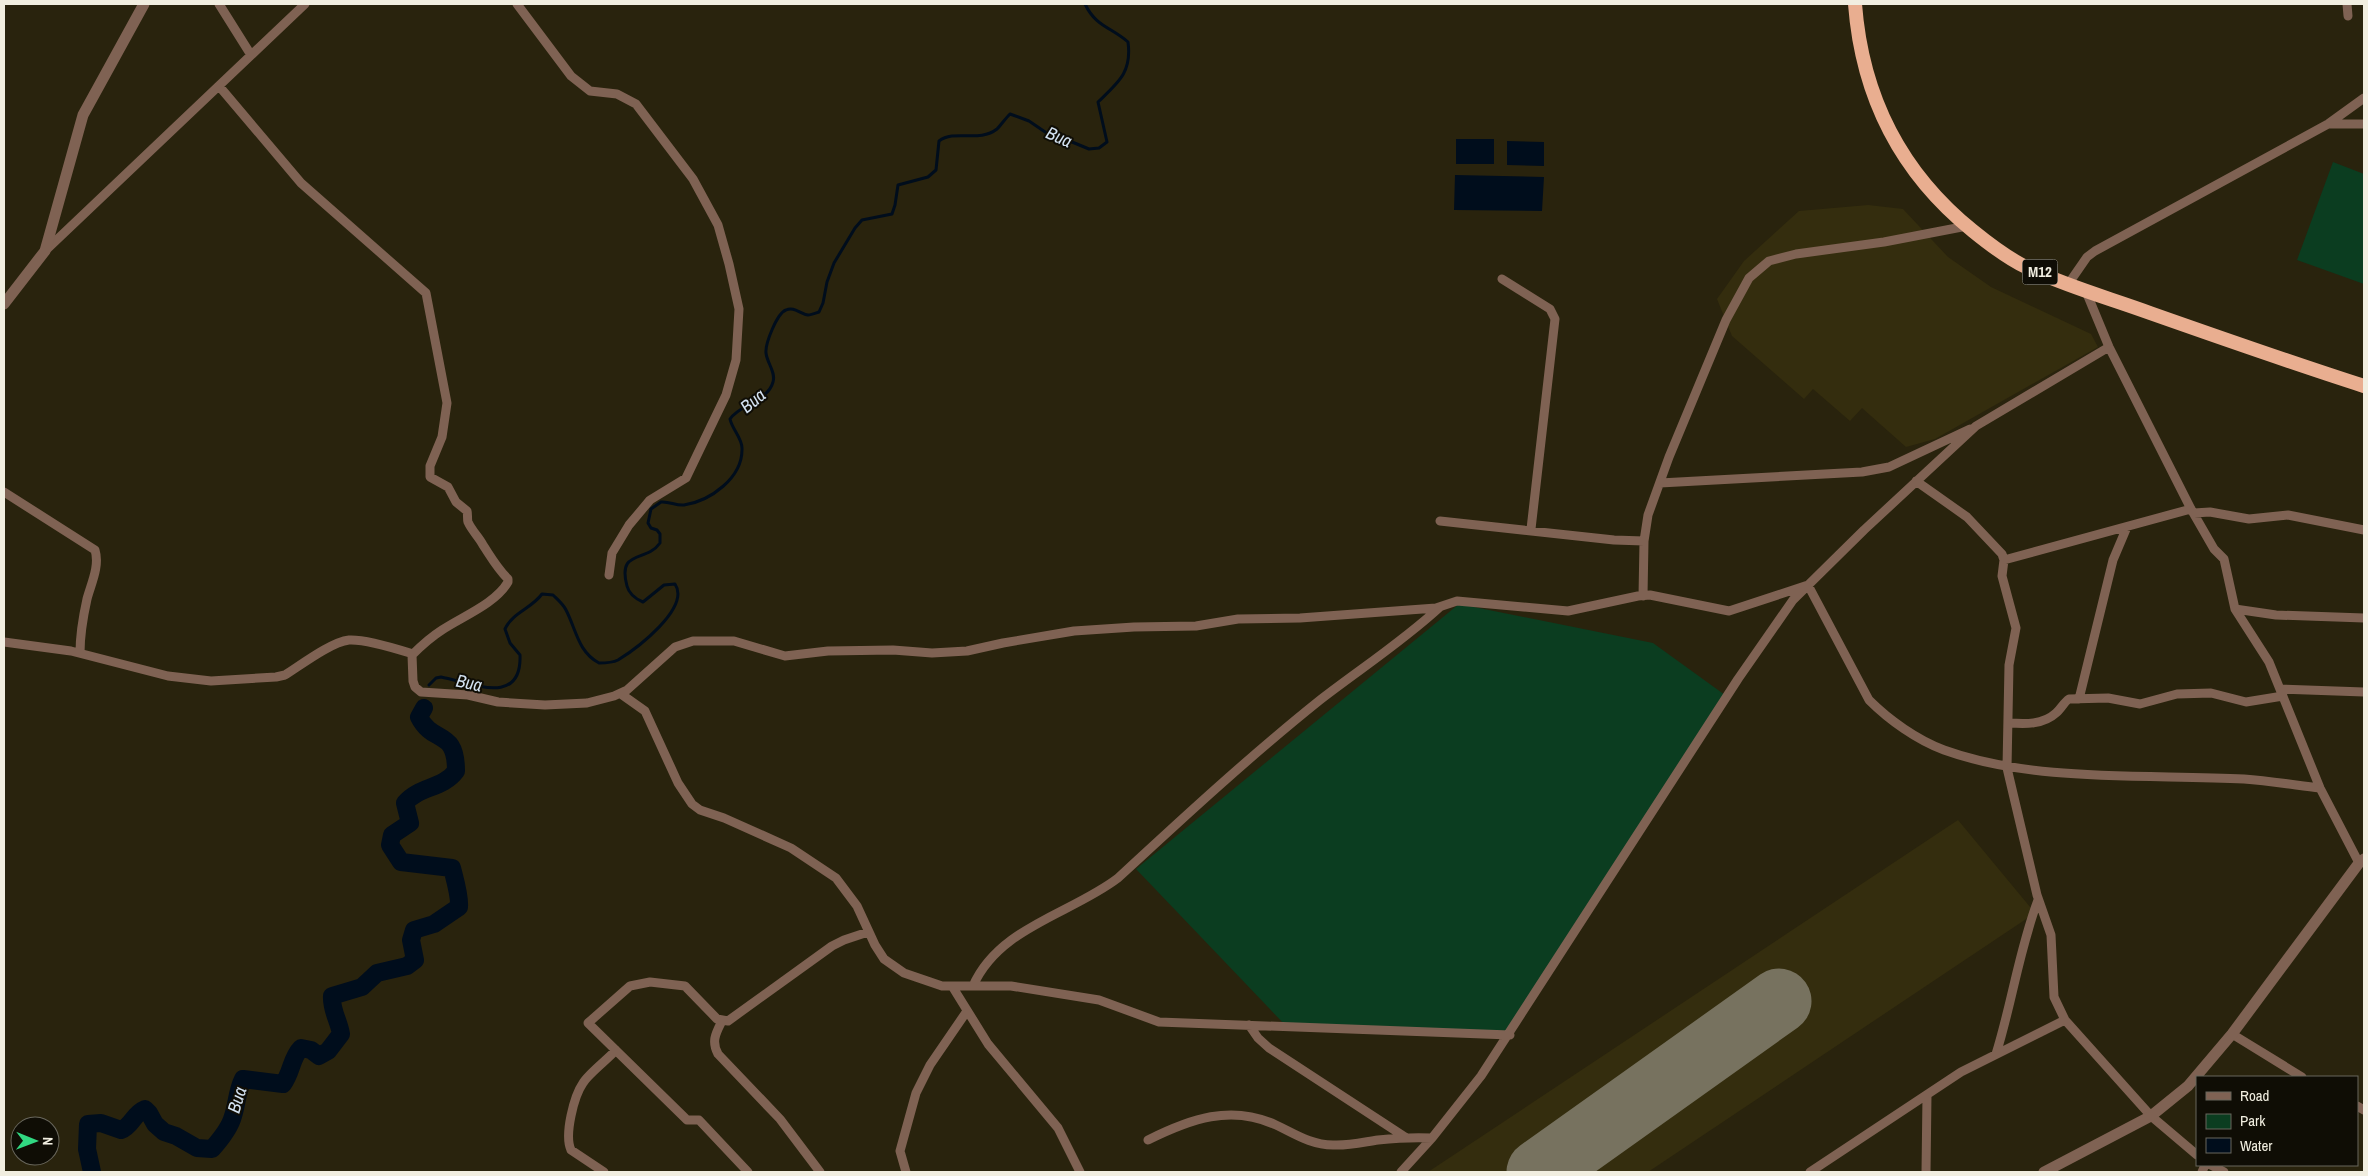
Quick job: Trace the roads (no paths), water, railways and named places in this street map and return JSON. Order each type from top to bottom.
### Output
[{"type":"highway","name":"M12","points":[[1855,4],[1862,54],[1879,110],[1894,139],[1930,192],[1967,226],[2004,254],[2026,267],[2069,283],[2270,356],[2364,386]]},
{"type":"street","points":[[45,251],[85,110],[144,4]]},
{"type":"street","points":[[219,4],[251,55]]},
{"type":"street","points":[[4,304],[45,251],[305,4]]},
{"type":"street","points":[[517,4],[571,76],[590,91],[618,94],[636,104],[693,179],[718,225],[739,309],[736,360],[726,395],[686,478],[650,500],[629,525],[612,553],[609,574]]},
{"type":"street","points":[[2347,4],[2348,16]]},
{"type":"street","points":[[219,86],[301,183],[426,293],[447,403],[442,437],[430,466],[430,477],[448,487],[456,502],[467,511],[468,522],[476,536],[483,544],[496,567],[508,579],[508,582],[496,597],[436,634],[412,655]]},
{"type":"street","points":[[2069,283],[2087,257],[2095,251],[2328,124],[2364,98]]},
{"type":"street","points":[[2328,124],[2364,124]]},
{"type":"street","points":[[1643,596],[1644,541],[1648,516],[1726,320],[1749,278],[1769,261],[1796,254],[1884,242],[1967,226]]},
{"type":"street","points":[[1502,279],[1550,309],[1555,319],[1531,529]]},
{"type":"street","points":[[2086,289],[2109,347],[2192,511],[2214,549],[2224,559],[2235,609],[2269,662],[2320,788],[2362,861],[2232,1034],[2196,1076]]},
{"type":"street","points":[[1660,483],[1862,472],[1889,467],[1976,426],[2109,347]]},
{"type":"street","points":[[1401,1172],[1432,1138],[1481,1076],[1510,1035],[1738,679],[1794,600],[1916,481],[1976,426]]},
{"type":"street","points":[[1916,481],[1966,517],[2002,554],[2004,560],[2002,576],[2016,628],[2009,666],[2007,768],[2038,900],[2051,935],[2054,997],[2065,1020],[2150,1116],[2196,1154]]},
{"type":"street","points":[[4,492],[96,550],[97,562],[86,601],[80,639],[80,653]]},
{"type":"street","points":[[2004,560],[2192,511],[2210,512],[2248,520],[2288,515],[2364,530]]},
{"type":"street","points":[[1440,521],[1531,529],[1614,540],[1644,541]]},
{"type":"street","points":[[2079,700],[2108,578],[2127,527]]},
{"type":"street","points":[[412,655],[413,681],[415,686],[422,692],[468,695],[498,702],[545,705],[587,703],[620,694],[675,647],[693,641],[734,641],[785,656],[884,650],[932,653],[966,651],[1074,631],[1134,627],[1196,626],[1238,619],[1300,618],[1440,607],[1457,601],[1568,611],[1643,596],[1729,611],[1808,585]]},
{"type":"street","points":[[1808,585],[1869,700],[1879,710],[1926,742],[1944,750],[2007,768],[2117,776],[2245,779],[2320,788]]},
{"type":"street","points":[[973,986],[988,962],[1002,947],[1043,920],[1104,889],[1268,743],[1322,699],[1412,633],[1440,607]]},
{"type":"street","points":[[2235,609],[2276,615],[2364,618]]},
{"type":"street","points":[[4,642],[80,653],[168,676],[210,681],[276,678],[285,675],[337,644],[349,640],[412,655]]},
{"type":"street","points":[[2009,723],[2029,724],[2042,721],[2055,714],[2067,700],[2108,698],[2140,704],[2177,694],[2212,693],[2246,702],[2282,692],[2364,692]]},
{"type":"street","points":[[620,694],[645,710],[678,783],[692,804],[700,810],[724,818],[791,848],[836,878],[857,906],[868,932],[884,959],[892,967],[928,982],[952,986],[1011,986],[1099,1000],[1159,1022],[1510,1035]]},
{"type":"street","points":[[1996,1054],[2003,1033],[2026,932],[2038,900]]},
{"type":"street","points":[[748,1172],[699,1120],[688,1120],[684,1117],[588,1023],[635,984],[650,982],[685,986],[717,1019],[722,1021],[730,1020],[832,946],[868,932]]},
{"type":"street","points":[[952,986],[988,1044],[1058,1128],[1080,1172]]},
{"type":"street","points":[[906,1172],[900,1151],[916,1092],[930,1065],[967,1011]]},
{"type":"street","points":[[1810,1172],[1961,1072],[2065,1020]]},
{"type":"street","points":[[722,1021],[714,1037],[714,1046],[718,1054],[780,1119],[820,1172]]},
{"type":"street","points":[[1249,1025],[1258,1038],[1269,1048],[1405,1137]]},
{"type":"street","points":[[2232,1034],[2300,1076]]},
{"type":"street","points":[[604,1172],[570,1147],[571,1115],[585,1080],[616,1050]]},
{"type":"street","points":[[2044,1172],[2150,1116],[2188,1086],[2196,1077]]},
{"type":"street","points":[[1926,1172],[1927,1095]]},
{"type":"street","points":[[1148,1140],[1192,1120],[1237,1115],[1259,1118],[1302,1139],[1317,1144],[1334,1146],[1405,1137],[1432,1138]]},
{"type":"street","points":[[2213,1166],[2224,1172]]},
{"type":"water","points":[[1456,139],[1494,139],[1494,164],[1456,164]]},
{"type":"water","points":[[1507,141],[1544,142],[1544,166],[1507,165]]},
{"type":"water","points":[[1455,175],[1544,177],[1542,211],[1454,210]]},
{"type":"waterway","name":"Bua","points":[[429,685],[436,678],[441,677],[493,688],[504,686],[513,681],[518,671],[520,655],[510,643],[505,629],[517,614],[542,594],[553,595],[562,604],[586,653],[599,663],[618,660],[637,647],[659,627],[669,616],[675,604],[678,594],[675,584],[664,585],[643,602],[635,598],[629,591],[625,574],[629,561],[648,553],[660,543],[660,534],[657,530],[651,528],[648,523],[651,509],[661,502],[681,505],[694,503],[714,493],[731,478],[741,459],[742,448],[730,419],[740,410],[766,394],[773,382],[774,378],[766,349],[775,323],[783,312],[789,309],[808,315],[819,312],[834,263],[855,228],[862,220],[892,214],[898,185],[928,177],[936,170],[939,141],[952,136],[975,136],[990,133],[997,129],[1010,114],[1029,121],[1051,136],[1060,137],[1089,149],[1099,148],[1107,142],[1098,102],[1118,82],[1126,69],[1129,52],[1128,42],[1094,18],[1085,4]]},
{"type":"waterway","name":"Bua","points":[[92,1172],[87,1149],[88,1124],[101,1123],[121,1130],[128,1126],[145,1109],[155,1124],[164,1132],[176,1136],[197,1148],[212,1149],[230,1125],[243,1079],[283,1084],[295,1056],[301,1048],[311,1050],[319,1056],[328,1051],[341,1034],[332,996],[362,987],[377,973],[407,966],[415,960],[411,940],[414,930],[434,924],[459,907],[452,868],[401,862],[390,845],[392,835],[410,823],[405,803],[417,793],[445,781],[456,771],[455,757],[448,742],[425,726],[419,717],[424,708]]}]
